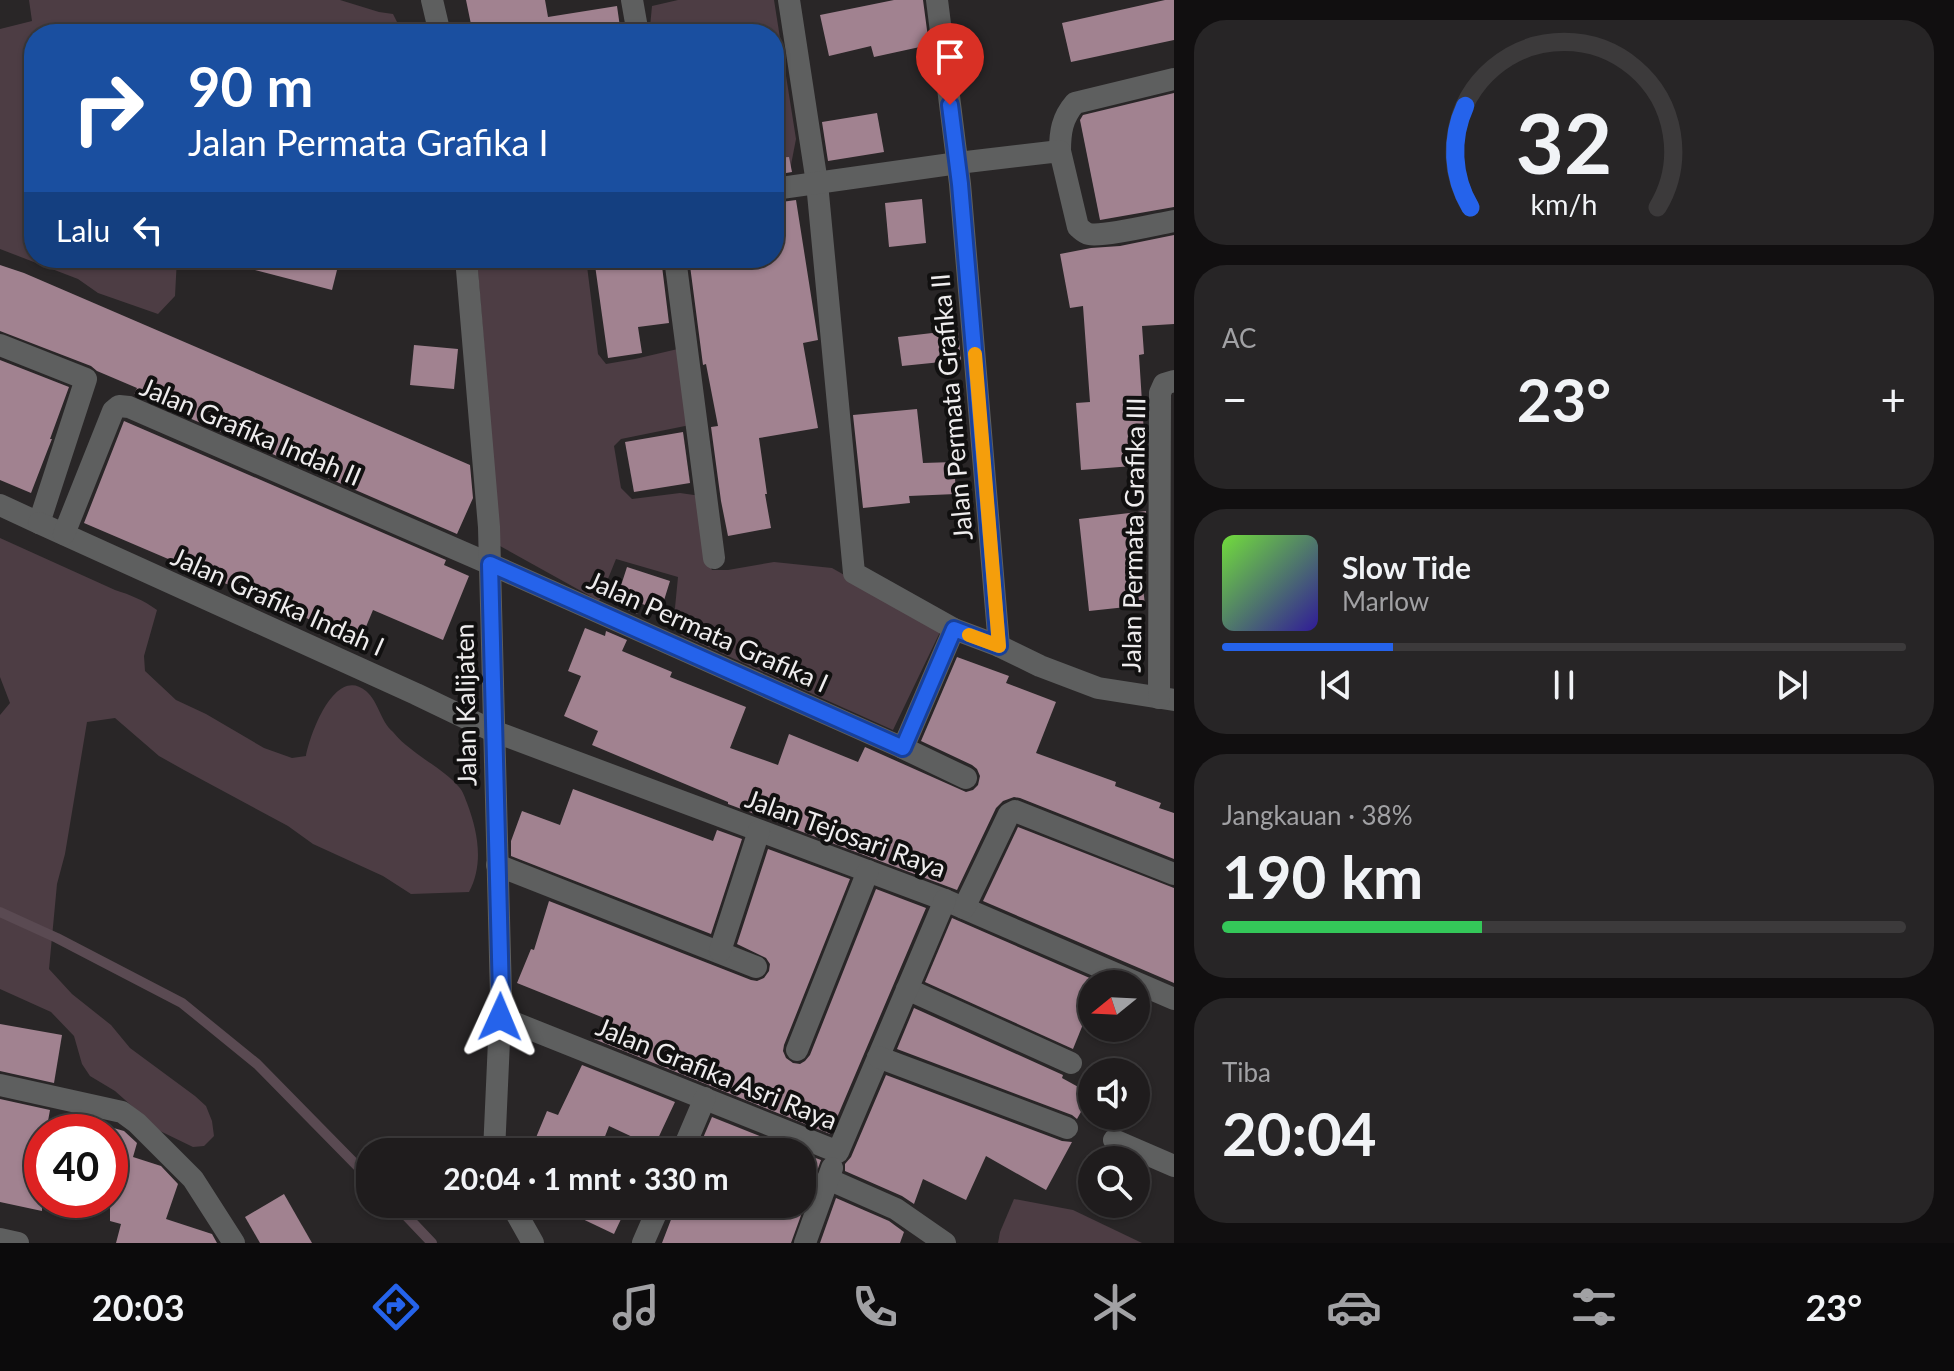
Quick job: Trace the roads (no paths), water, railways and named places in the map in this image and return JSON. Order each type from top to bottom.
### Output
[{"type":"street","points":[[432,0],[438,24]]},
{"type":"street","points":[[632,0],[636,24]]},
{"type":"street","points":[[789,0],[817,183]]},
{"type":"street","name":"Jalan Permata Grafika II","points":[[937,0],[958,163],[999,646]]},
{"type":"street","points":[[1174,79],[1075,103],[1067,111],[1060,133],[1060,151],[1078,227],[1083,231],[1102,234],[1174,221]]},
{"type":"street","points":[[784,188],[1060,151]]},
{"type":"street","name":"Jalan Permata Grafika III","points":[[817,183],[854,573],[954,629],[1098,688],[1167,699],[1160,393],[1164,384],[1174,381]]},
{"type":"street","name":"Jalan Kalijaten","points":[[467,268],[489,527],[501,996],[495,1138]]},
{"type":"street","points":[[676,268],[714,558]]},
{"type":"street","points":[[0,345],[86,379],[39,523]]},
{"type":"street","name":"Jalan Grafika Indah II","points":[[64,534],[113,411],[119,406],[129,407],[490,564]]},
{"type":"street","name":"Jalan Grafika Indah I","points":[[0,505],[493,731]]},
{"type":"street","name":"Jalan Permata Grafika I","points":[[490,564],[966,778]]},
{"type":"street","points":[[903,748],[954,629]]},
{"type":"street","name":"Jalan Tejosari Raya","points":[[493,731],[954,904],[1174,999]]},
{"type":"street","name":"Jalan Grafika Asri Raya","points":[[500,1017],[838,1152],[907,989],[1009,814],[1015,811],[1174,874]]},
{"type":"street","points":[[720,951],[759,831]]},
{"type":"street","points":[[497,865],[756,967]]},
{"type":"street","points":[[797,1050],[868,871]]},
{"type":"street","points":[[907,989],[1071,1063]]},
{"type":"street","points":[[878,1057],[1067,1128]]},
{"type":"street","points":[[0,1085],[122,1112],[193,1179],[234,1243]]},
{"type":"street","points":[[688,1138],[705,1098]]},
{"type":"street","points":[[1114,1140],[1174,1166]]},
{"type":"street","points":[[805,1243],[838,1152]]},
{"type":"street","points":[[828,1179],[896,1209],[945,1243]]},
{"type":"street","points":[[519,1218],[533,1243]]},
{"type":"street","points":[[643,1243],[654,1218]]},
{"type":"street","points":[[0,1239],[18,1243]]},
{"type":"waterway","points":[[0,912],[182,1003],[257,1064],[356,1165]]},
{"type":"waterway","points":[[408,1218],[432,1243]]}]
